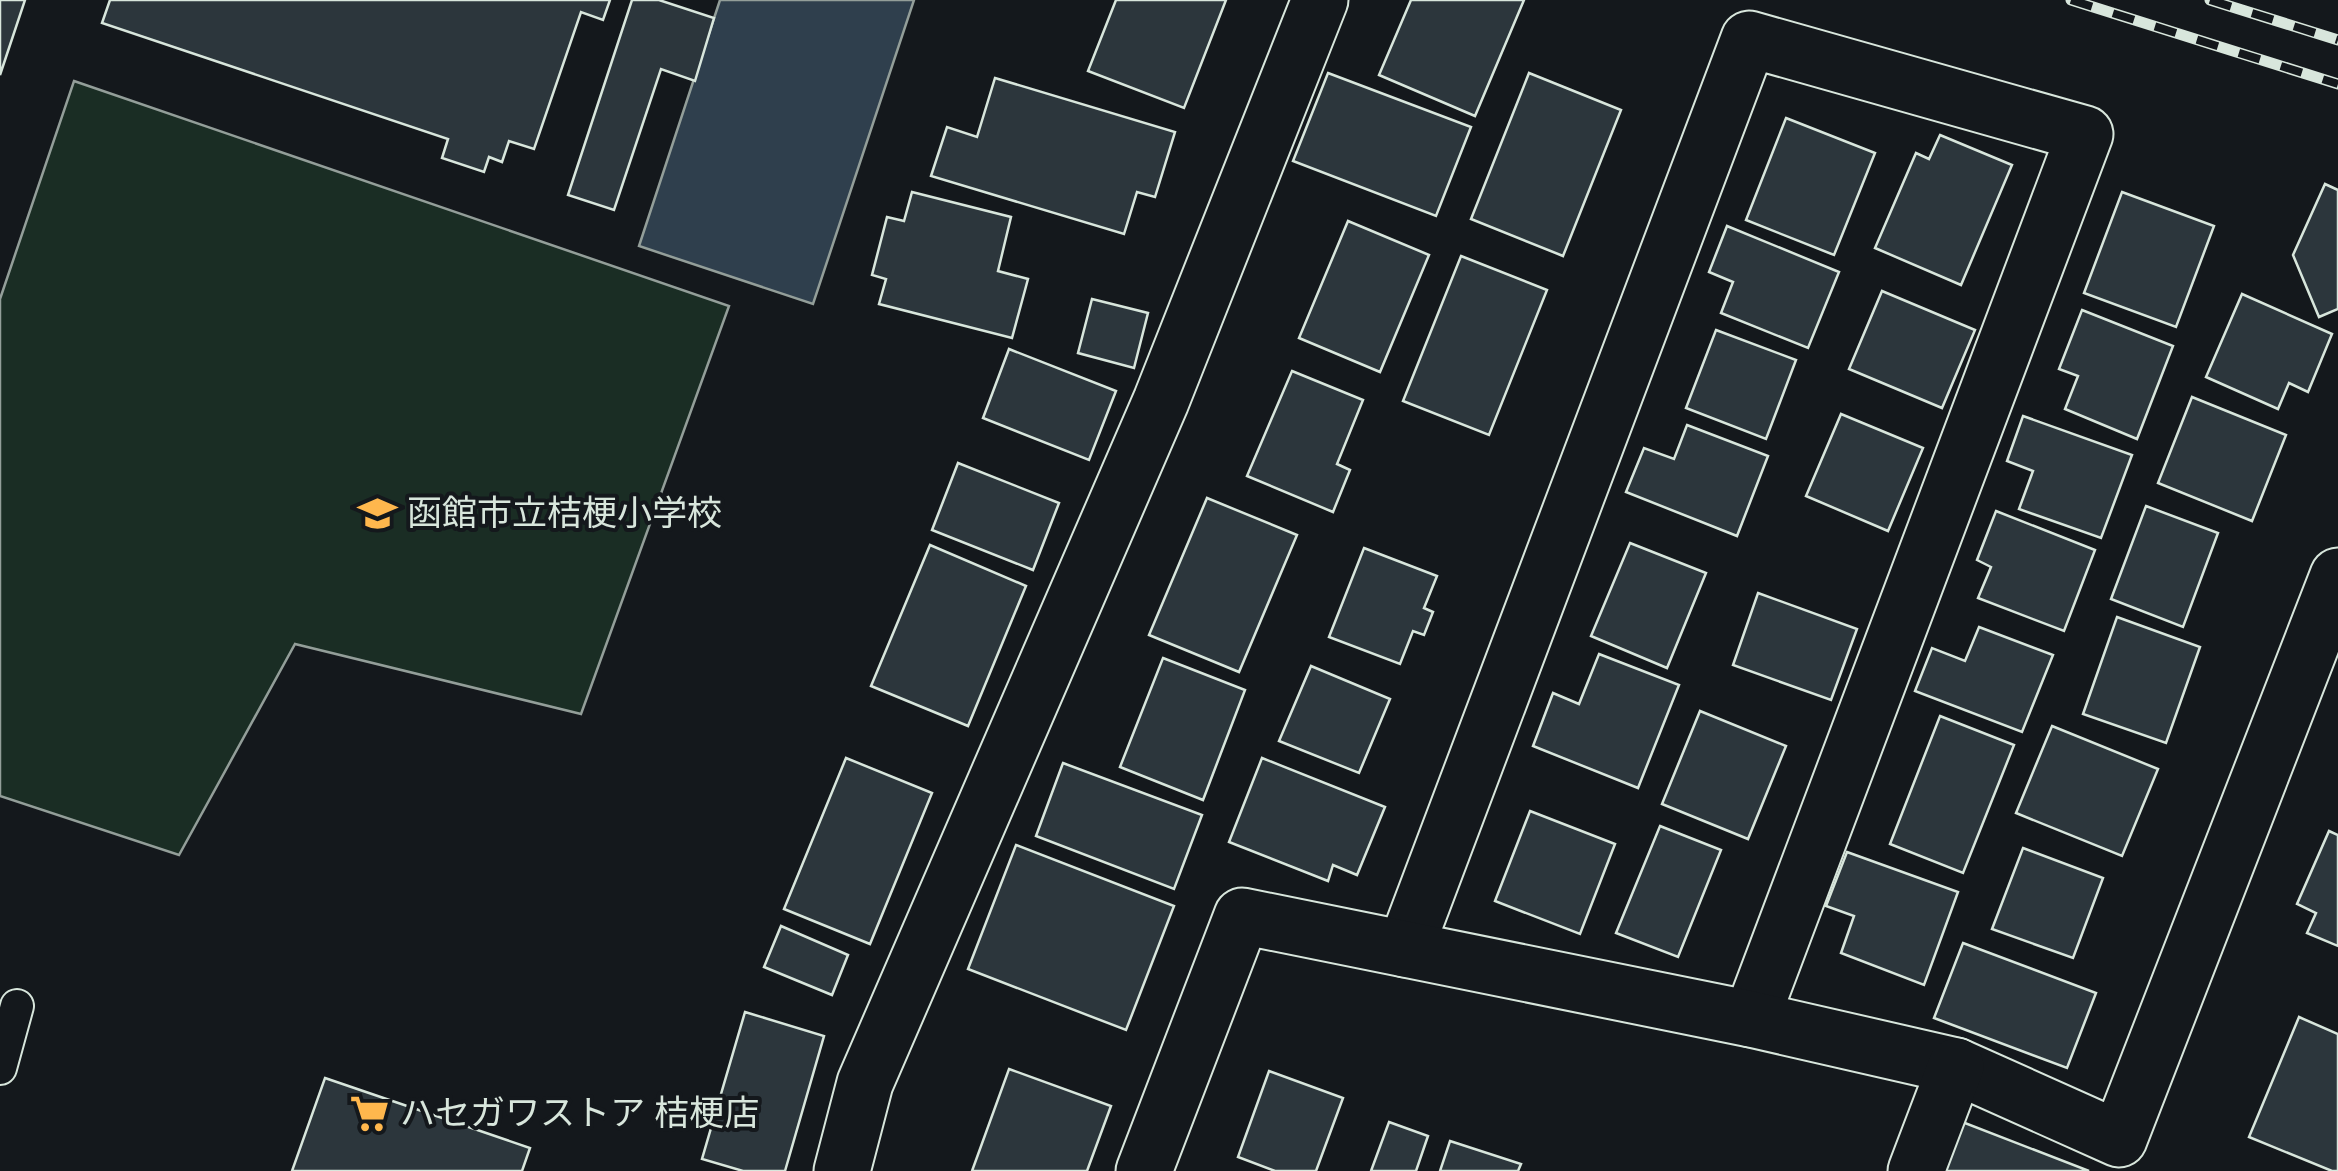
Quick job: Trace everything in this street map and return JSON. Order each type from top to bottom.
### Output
[{"type":"street","points":[[842,1171],[864,1083],[1160,400],[1320,0]]},
{"type":"street","points":[[1405,950],[1748,39],[2085,134],[1751,1019]]},
{"type":"street","points":[[1144,1171],[1242,916],[1751,1019],[1956,1066],[2119,1139],[2338,576]]},
{"type":"street","points":[[1916,1171],[1956,1066]]},
{"type":"lane","points":[[0,1068],[17,1006]]},
{"type":"green space","points":[[74,81],[729,306],[581,714],[295,644],[179,855],[0,796],[0,299]]},
{"type":"water","points":[[720,0],[914,0],[813,304],[639,246]]},
{"type":"building","points":[[0,0],[25,0],[0,75]]},
{"type":"building","points":[[110,0],[610,0],[603,20],[581,12],[534,149],[509,141],[502,162],[489,157],[484,172],[442,158],[448,139],[102,23]]},
{"type":"building","points":[[632,0],[659,0],[714,18],[695,81],[661,69],[614,210],[568,195]]},
{"type":"building","points":[[1116,0],[1226,0],[1184,108],[1088,71]]},
{"type":"building","points":[[1411,0],[1524,0],[1475,116],[1379,75]]},
{"type":"building","points":[[1328,73],[1471,127],[1436,216],[1293,161]]},
{"type":"building","points":[[1529,73],[1621,110],[1563,256],[1471,219]]},
{"type":"building","points":[[995,78],[1175,132],[1155,197],[1137,192],[1124,234],[931,176],[947,127],[977,137]]},
{"type":"building","points":[[1786,118],[1875,153],[1834,255],[1746,220]]},
{"type":"building","points":[[1940,135],[2012,165],[1961,285],[1875,248],[1916,153],[1929,159]]},
{"type":"building","points":[[2325,184],[2338,190],[2338,309],[2319,317],[2293,255]]},
{"type":"building","points":[[912,192],[1011,217],[998,271],[1028,279],[1012,338],[879,304],[886,279],[872,275],[887,217],[904,221]]},
{"type":"building","points":[[2122,192],[2214,226],[2176,327],[2084,293]]},
{"type":"building","points":[[1348,221],[1429,255],[1380,372],[1299,338]]},
{"type":"building","points":[[1727,226],[1839,272],[1808,348],[1721,313],[1733,282],[1709,272]]},
{"type":"building","points":[[1461,256],[1547,290],[1489,435],[1403,401]]},
{"type":"building","points":[[1882,291],[1975,330],[1942,408],[1849,369]]},
{"type":"building","points":[[2242,294],[2332,334],[2308,392],[2289,383],[2278,409],[2206,377]]},
{"type":"building","points":[[1092,299],[1148,313],[1134,368],[1078,353]]},
{"type":"building","points":[[2082,310],[2173,346],[2137,439],[2065,409],[2078,376],[2059,369]]},
{"type":"building","points":[[1716,330],[1796,360],[1766,439],[1686,408]]},
{"type":"building","points":[[1009,349],[1116,391],[1089,460],[983,418]]},
{"type":"building","points":[[1292,371],[1363,400],[1337,464],[1350,470],[1333,512],[1247,476]]},
{"type":"building","points":[[2192,397],[2286,435],[2252,521],[2158,483]]},
{"type":"building","points":[[1841,414],[1923,448],[1888,531],[1806,496]]},
{"type":"building","points":[[2023,416],[2132,455],[2101,538],[2019,509],[2033,471],[2007,461]]},
{"type":"building","points":[[1687,425],[1768,456],[1737,536],[1626,492],[1644,448],[1674,459]]},
{"type":"building","points":[[958,463],[1059,503],[1033,570],[932,530]]},
{"type":"building","points":[[1207,498],[1297,535],[1239,672],[1149,635]]},
{"type":"building","points":[[2146,506],[2218,533],[2183,627],[2111,599]]},
{"type":"building","points":[[1996,511],[2095,550],[2064,631],[1978,598],[1991,567],[1977,560]]},
{"type":"building","points":[[1630,543],[1706,573],[1667,668],[1591,636]]},
{"type":"building","points":[[930,545],[1026,586],[968,726],[871,686]]},
{"type":"building","points":[[1364,548],[1437,576],[1424,608],[1433,612],[1424,635],[1413,631],[1400,664],[1329,637]]},
{"type":"building","points":[[1758,593],[1857,629],[1831,700],[1733,665]]},
{"type":"building","points":[[2117,617],[2200,647],[2166,743],[2083,714]]},
{"type":"building","points":[[1979,627],[2053,655],[2022,732],[1915,691],[1932,648],[1965,661]]},
{"type":"building","points":[[1599,654],[1679,685],[1638,788],[1533,746],[1553,693],[1579,704]]},
{"type":"building","points":[[1163,658],[1245,690],[1203,800],[1120,767]]},
{"type":"building","points":[[1311,666],[1390,699],[1359,773],[1279,741]]},
{"type":"building","points":[[1700,711],[1786,746],[1748,839],[1662,804]]},
{"type":"building","points":[[1940,716],[2014,745],[1963,873],[1890,844]]},
{"type":"building","points":[[2052,726],[2158,769],[2122,856],[2016,813]]},
{"type":"building","points":[[846,758],[932,793],[870,944],[784,909]]},
{"type":"building","points":[[1262,758],[1385,807],[1357,875],[1333,865],[1328,881],[1229,842]]},
{"type":"building","points":[[1063,763],[1202,815],[1174,889],[1036,836]]},
{"type":"building","points":[[1530,811],[1615,844],[1580,934],[1495,901]]},
{"type":"building","points":[[1660,826],[1721,850],[1678,957],[1616,933]]},
{"type":"building","points":[[2329,831],[2338,835],[2338,946],[2307,933],[2316,913],[2297,904]]},
{"type":"building","points":[[1016,845],[1174,906],[1126,1030],[968,969]]},
{"type":"building","points":[[2023,848],[2103,878],[2073,958],[1992,929]]},
{"type":"building","points":[[1847,852],[1958,892],[1924,985],[1841,953],[1854,916],[1826,906]]},
{"type":"building","points":[[781,926],[848,955],[832,995],[764,967]]},
{"type":"building","points":[[1963,943],[2096,993],[2067,1068],[1934,1018]]},
{"type":"building","points":[[745,1012],[824,1036],[785,1171],[743,1171],[702,1159]]},
{"type":"building","points":[[2299,1017],[2338,1034],[2338,1171],[2249,1137]]},
{"type":"building","points":[[1009,1069],[1111,1106],[1087,1171],[972,1171]]},
{"type":"building","points":[[1269,1071],[1343,1098],[1316,1171],[1275,1171],[1238,1157]]},
{"type":"building","name":"ハセガワストア 桔梗店","points":[[325,1078],[530,1148],[522,1171],[292,1171]]},
{"type":"building","points":[[1952,1118],[2089,1171],[1932,1171]]},
{"type":"building","points":[[1389,1122],[1428,1136],[1416,1171],[1371,1171]]},
{"type":"building","points":[[1450,1141],[1521,1164],[1518,1171],[1440,1171]]},
{"type":"railway","points":[[2071,0],[2338,84]]},
{"type":"railway","points":[[2210,0],[2338,40]]},
{"type":"place","name":"函館市立桔梗小学校","points":[[377,513]]},
{"type":"place","name":"ハセガワストア 桔梗店","points":[[370,1113]]}]
